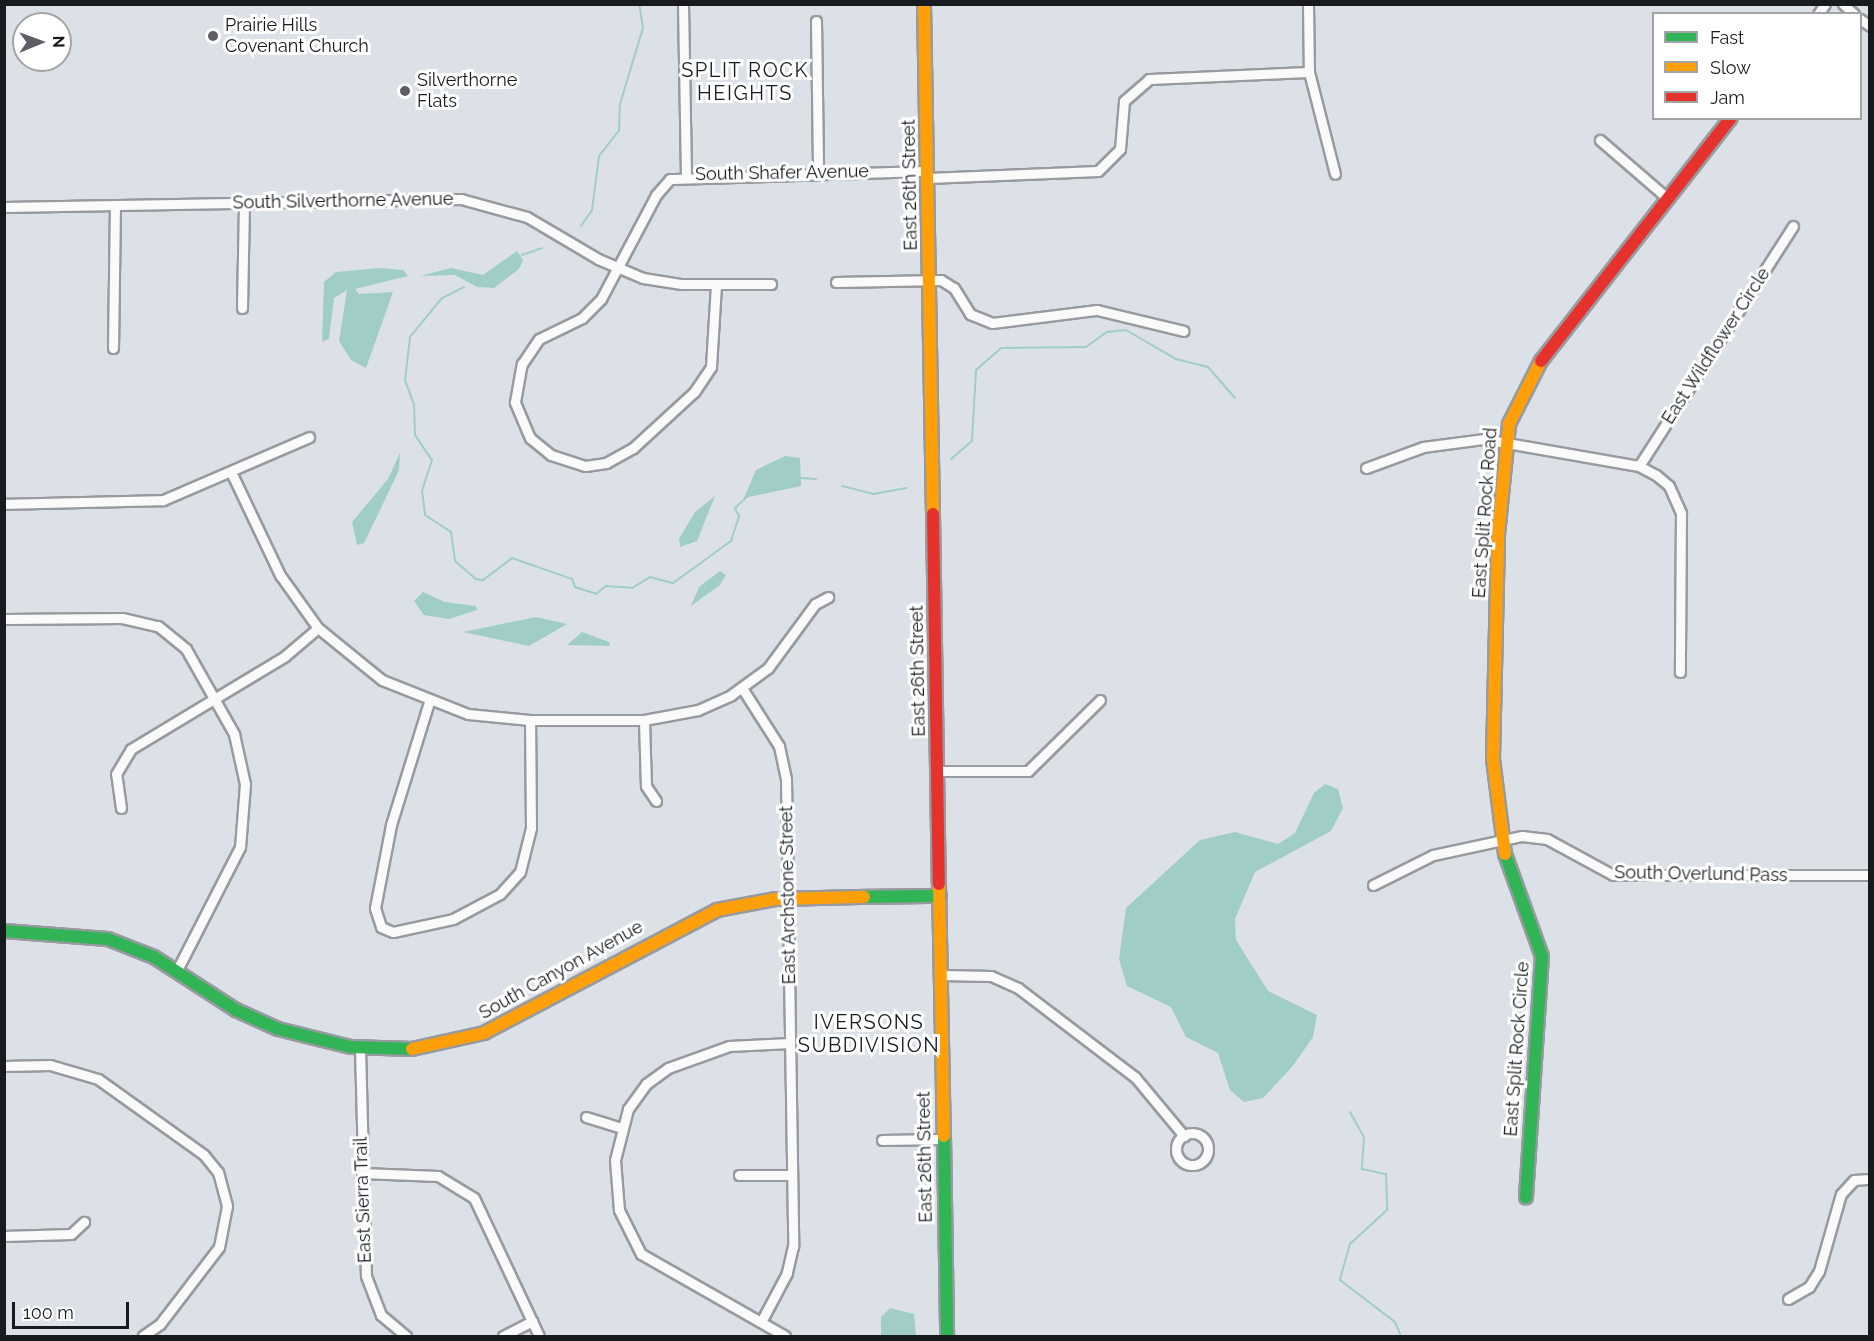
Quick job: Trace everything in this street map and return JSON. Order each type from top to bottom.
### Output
[{"type":"street","points":[[683,4],[686,175]]},
{"type":"street","name":"East 26th Street","points":[[924,4],[947,1336]]},
{"type":"street","points":[[1308,4],[1309,72],[1335,174]]},
{"type":"street","points":[[816,21],[818,172]]},
{"type":"street","name":"South Shafer Avenue","points":[[716,285],[716,348],[701,384],[624,455],[597,465],[569,463],[530,438],[517,412],[516,382],[535,344],[589,312],[617,268],[660,187],[686,175],[818,172],[928,175],[1098,171],[1119,149],[1124,101],[1149,80],[1309,72]]},
{"type":"street","name":"East Split Rock Road","points":[[1500,839],[1493,724],[1506,441],[1513,411],[1532,374],[1666,197],[1729,120]]},
{"type":"street","points":[[1600,140],[1666,197]]},
{"type":"street","name":"South Silverthorne Avenue","points":[[4,207],[244,202],[473,201],[527,217],[617,268],[669,283],[771,284]]},
{"type":"street","points":[[242,308],[244,202]]},
{"type":"street","points":[[113,348],[115,205]]},
{"type":"street","name":"East Wildflower Circle","points":[[1639,466],[1793,226]]},
{"type":"street","points":[[836,282],[930,279],[948,283],[970,314],[992,322],[1097,310],[1184,331]]},
{"type":"street","points":[[4,504],[163,501],[232,474],[309,437]]},
{"type":"street","points":[[1366,468],[1423,447],[1506,441],[1639,466],[1669,486],[1681,513],[1680,672]]},
{"type":"street","points":[[232,474],[280,575],[318,628],[368,672],[429,702],[483,717],[530,720],[644,720],[698,710],[741,688],[779,658],[815,604],[828,597]]},
{"type":"street","points":[[4,619],[151,623],[178,640],[216,697],[244,770],[243,831],[232,866],[177,970]]},
{"type":"street","points":[[121,808],[116,789],[121,759],[216,697],[285,656],[318,628]]},
{"type":"street","name":"East Archstone Street","points":[[741,688],[784,761],[792,1175],[791,1259],[761,1322]]},
{"type":"street","points":[[938,771],[1028,771],[1100,700]]},
{"type":"street","points":[[429,702],[394,816],[375,908],[381,927],[393,932],[453,919],[500,894],[520,872],[531,828],[530,720]]},
{"type":"street","points":[[644,720],[646,786],[656,801]]},
{"type":"street","name":"South Overlund Pass","points":[[1373,885],[1433,855],[1500,839],[1547,839],[1613,875],[1869,875]]},
{"type":"street","name":"East Split Rock Circle","points":[[1500,839],[1535,927],[1543,967],[1530,1086],[1527,1197]]},
{"type":"street","name":"South Canyon Avenue","points":[[4,931],[81,933],[177,970],[236,1010],[278,1029],[360,1048],[406,1050],[457,1042],[512,1020],[686,923],[743,903],[787,898],[940,896]]},
{"type":"street","points":[[941,975],[991,976],[1018,988],[1135,1077],[1184,1136]]},
{"type":"street","points":[[785,1336],[650,1262],[634,1247],[616,1197],[620,1127],[639,1092],[677,1062],[729,1046],[790,1043]]},
{"type":"street","name":"East Sierra Trail","points":[[360,1048],[366,1276],[381,1315],[406,1336]]},
{"type":"street","points":[[4,1066],[50,1065],[98,1078],[204,1155],[218,1172],[228,1206],[219,1247],[160,1324],[143,1336]]},
{"type":"street","points":[[586,1117],[620,1127]]},
{"type":"street","points":[[882,1140],[942,1139]]},
{"type":"street","points":[[362,1173],[438,1176],[474,1198],[539,1336]]},
{"type":"street","points":[[739,1174],[792,1175]]},
{"type":"street","points":[[1788,1299],[1809,1287],[1819,1271],[1841,1194],[1854,1180],[1869,1179]]},
{"type":"street","points":[[4,1236],[71,1234],[84,1222]]},
{"type":"street","points":[[503,1336],[532,1321]]},
{"type":"shaded area","points":[[517,251],[523,260],[519,269],[494,288],[477,287],[455,275],[420,276],[451,268],[483,275]]},
{"type":"shaded area","points":[[380,268],[403,270],[408,276],[355,289],[359,294],[393,292],[366,368],[351,360],[339,341],[347,290],[334,298],[329,339],[322,342],[324,282],[336,272]]},
{"type":"shaded area","points":[[400,453],[399,470],[364,543],[357,545],[352,522],[388,479]]},
{"type":"shaded area","points":[[785,456],[800,458],[801,486],[744,498],[756,470]]},
{"type":"shaded area","points":[[715,496],[697,541],[680,547],[679,539],[695,512]]},
{"type":"shaded area","points":[[720,571],[726,575],[720,585],[691,606],[699,587]]},
{"type":"shaded area","points":[[423,592],[445,602],[476,606],[477,610],[449,619],[424,615],[414,601]]},
{"type":"shaded area","points":[[536,617],[567,624],[529,646],[463,632]]},
{"type":"shaded area","points":[[582,632],[609,642],[610,646],[567,645]]},
{"type":"shaded area","points":[[1325,784],[1338,789],[1343,808],[1331,831],[1255,872],[1235,919],[1236,940],[1268,991],[1317,1015],[1313,1037],[1292,1067],[1263,1098],[1244,1102],[1230,1090],[1218,1053],[1186,1037],[1171,1007],[1127,986],[1119,959],[1126,908],[1200,840],[1235,832],[1278,844],[1295,833],[1314,793]]},
{"type":"shaded area","points":[[890,1308],[914,1314],[916,1336],[881,1336],[881,1317]]},
{"type":"waterway","points":[[581,226],[592,210],[599,156],[619,130],[620,104],[643,28],[639,4]]},
{"type":"waterway","points":[[522,255],[542,248]]},
{"type":"waterway","points":[[487,274],[501,266]]},
{"type":"waterway","points":[[464,287],[442,298],[410,337],[405,380],[414,405],[415,435],[432,460],[422,490],[425,515],[451,532],[455,561],[476,579],[483,580],[512,558],[572,579],[575,587],[596,594],[606,586],[632,588],[650,577],[673,583],[731,541],[739,516],[735,508],[747,497]]},
{"type":"waterway","points":[[951,459],[972,441],[976,370],[1001,348],[1086,347],[1107,332],[1126,330],[1176,359],[1208,367],[1235,398]]},
{"type":"waterway","points":[[801,478],[816,479]]},
{"type":"waterway","points":[[842,486],[873,494],[906,488]]},
{"type":"waterway","points":[[1350,1112],[1364,1137],[1362,1169],[1386,1174],[1387,1210],[1350,1244],[1340,1280],[1395,1322],[1401,1336]]},
{"type":"traffic: fast","points":[[1505,854],[1542,956],[1526,1197]]},
{"type":"traffic: fast","points":[[864,897],[940,896]]},
{"type":"traffic: fast","points":[[4,931],[108,939],[154,957],[236,1010],[278,1029],[351,1047],[412,1049]]},
{"type":"traffic: fast","points":[[944,1136],[947,1336]]},
{"type":"traffic: slow","points":[[924,4],[933,514]]},
{"type":"traffic: slow","points":[[1505,854],[1493,759],[1498,535],[1509,424],[1541,361]]},
{"type":"traffic: slow","points":[[939,884],[944,1136]]},
{"type":"traffic: slow","points":[[412,1049],[484,1033],[717,910],[775,899],[864,897]]},
{"type":"traffic: jam","points":[[1541,361],[1729,120]]},
{"type":"traffic: jam","points":[[933,514],[939,884]]},
{"type":"place","name":"Prairie Hills Covenant Church","points":[[213,36]]},
{"type":"place","name":"Silverthorne Flats","points":[[405,91]]},
{"type":"district","name":"SPLIT ROCK HEIGHTS","points":[[745,82]]},
{"type":"district","name":"IVERSONS SUBDIVISION","points":[[869,1034]]}]
